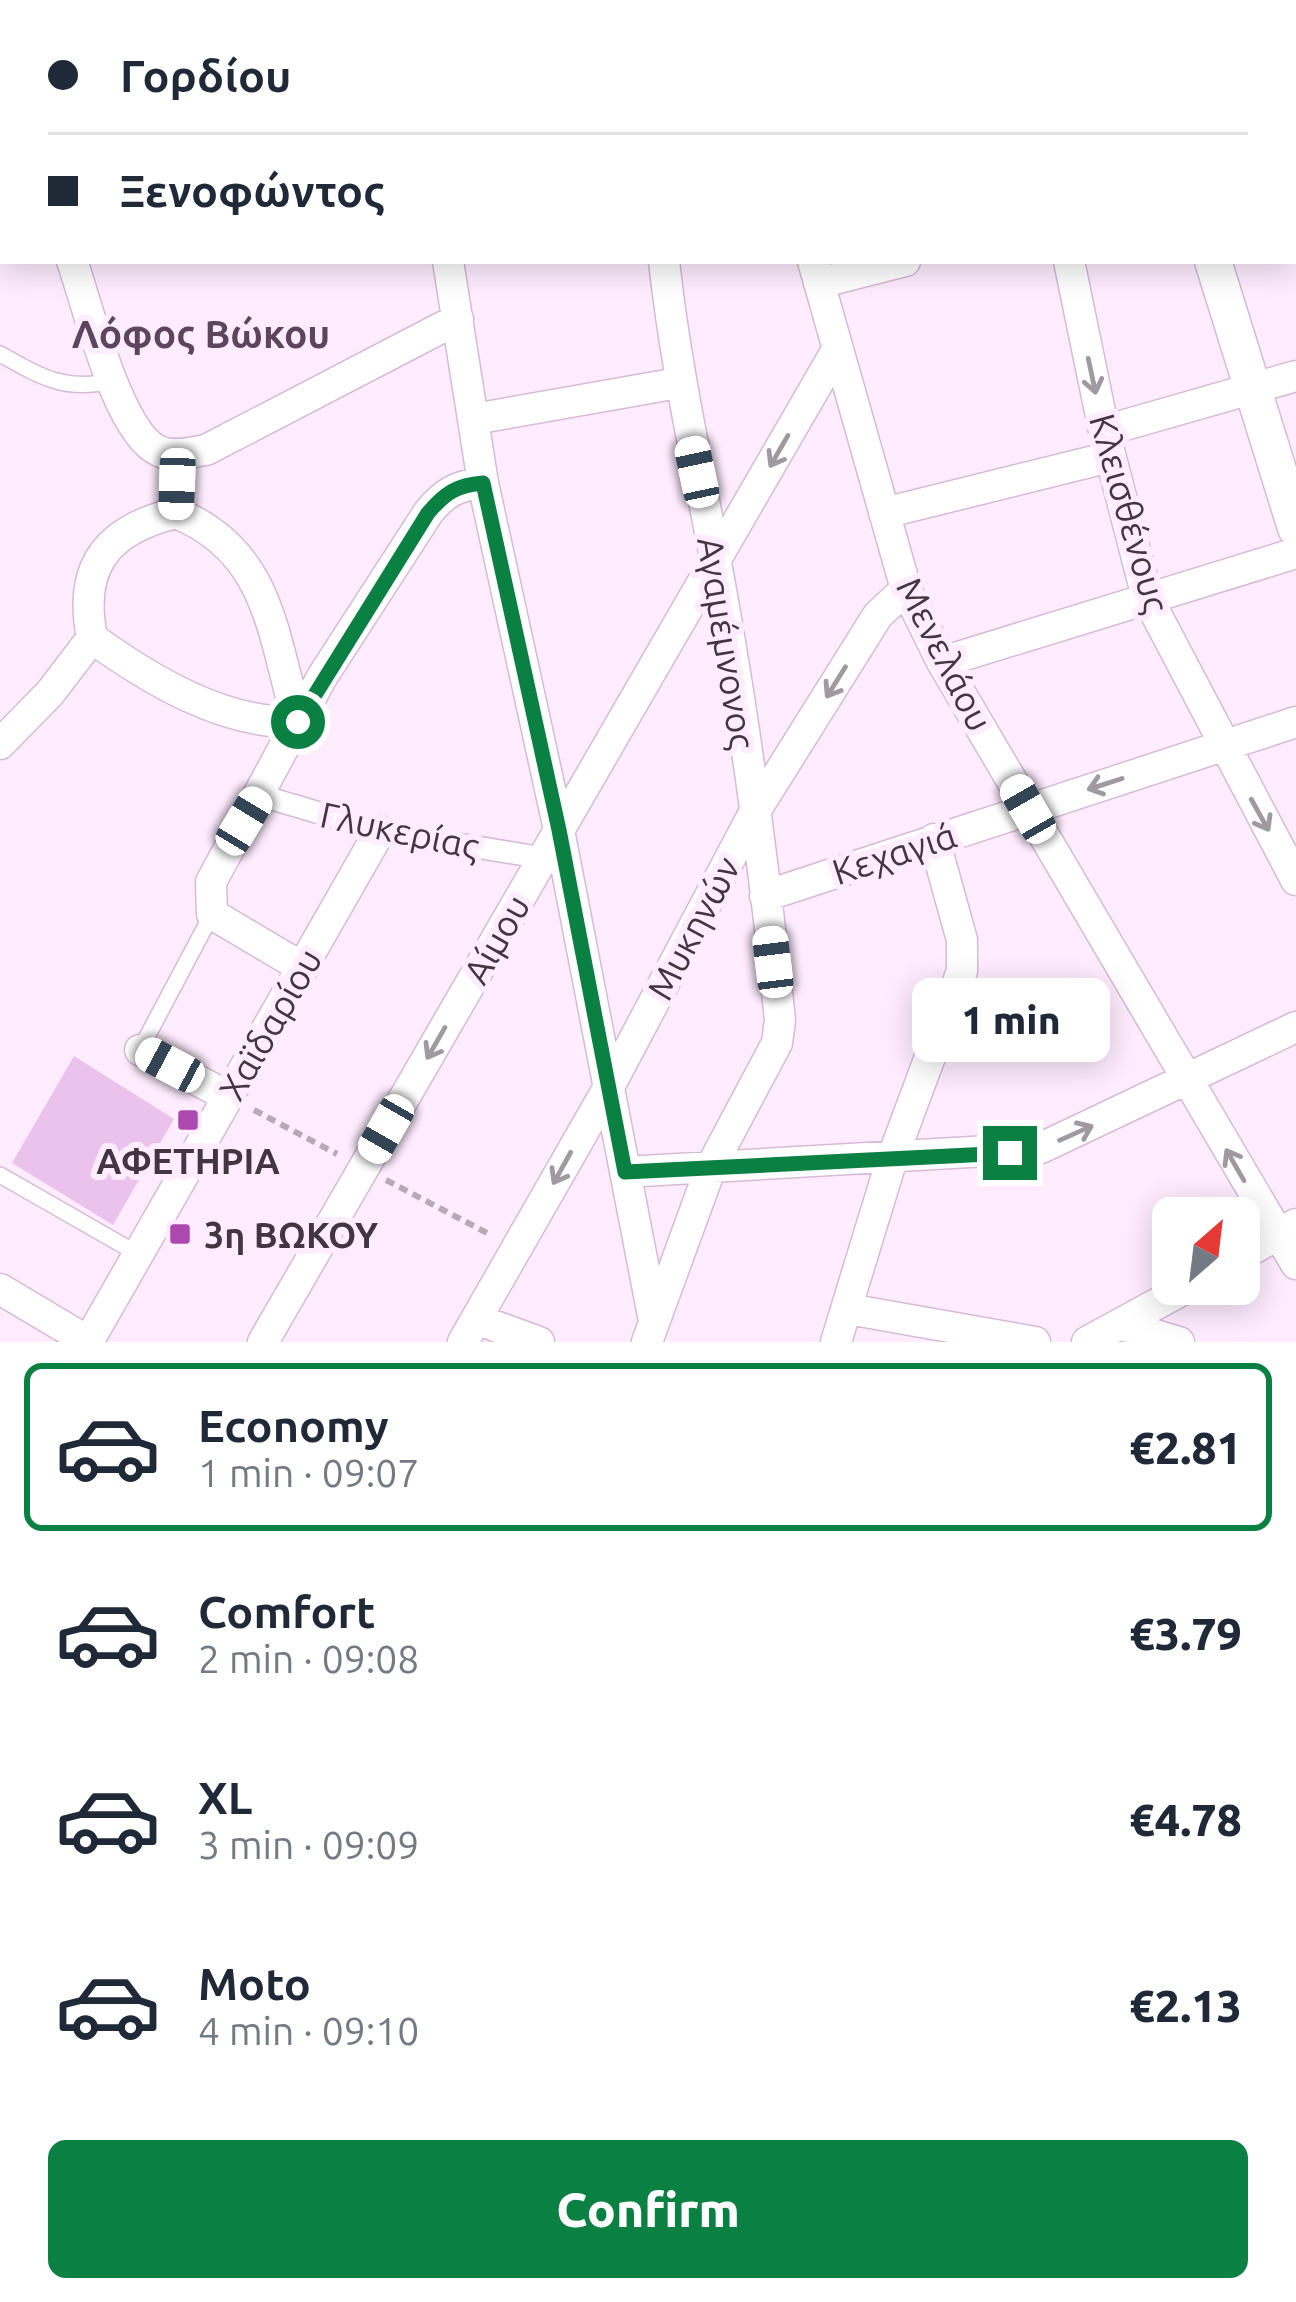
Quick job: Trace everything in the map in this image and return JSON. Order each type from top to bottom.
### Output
[{"type":"street","points":[[73,264],[129,420],[158,451],[178,454],[206,450],[458,319]]},
{"type":"street","points":[[449,264],[483,483],[610,1085],[651,1331]]},
{"type":"street","name":"Αγαμέμνονος","points":[[651,1331],[711,1167],[777,1043],[780,1020],[716,560],[678,383],[664,264]]},
{"type":"street","points":[[816,272],[881,264]]},
{"type":"street","name":"Κλεισθένους","points":[[1070,264],[1107,444],[1147,597],[1296,880]]},
{"type":"street","points":[[1214,264],[1296,528]]},
{"type":"street","name":"Μενελάου","points":[[816,272],[906,589],[942,662],[1185,1080],[1286,1230],[1296,1264]]},
{"type":"street","name":"Αίμου","points":[[263,1342],[837,350]]},
{"type":"street","points":[[884,513],[1107,444],[1296,376]]},
{"type":"street","points":[[474,419],[678,383]]},
{"type":"street","points":[[176,513],[178,454]]},
{"type":"street","points":[[303,968],[212,914],[211,882],[298,722],[428,513],[444,494],[464,484],[483,483]]},
{"type":"street","points":[[0,744],[38,707],[92,638],[88,580],[118,536],[176,513],[209,527],[254,574],[298,722]]},
{"type":"street","points":[[942,662],[1296,553]]},
{"type":"street","name":"Μυκηνών","points":[[469,1330],[610,1085],[754,812],[878,615],[906,589]]},
{"type":"street","points":[[92,638],[150,675],[236,716],[264,723],[298,722]]},
{"type":"street","name":"Κεχαγιά","points":[[765,896],[1296,722]]},
{"type":"street","name":"Γλυκερίας","points":[[259,795],[380,831],[543,858]]},
{"type":"street","name":"Χαϊδαρίου","points":[[88,1342],[380,831]]},
{"type":"street","points":[[836,1342],[892,1160],[962,971],[962,940],[934,839]]},
{"type":"street","points":[[625,1172],[1041,1148],[1296,1027]]},
{"type":"street","points":[[140,1050],[229,1097]]},
{"type":"street","points":[[0,1289],[88,1342]]},
{"type":"street","points":[[1087,1342],[1157,1305]]},
{"type":"street","points":[[848,1309],[1035,1342]]},
{"type":"street","points":[[1122,1325],[1179,1342]]},
{"type":"street","points":[[469,1330],[539,1342]]},
{"type":"lane","points":[[0,354],[58,385],[86,388],[115,380]]},
{"type":"lane","points":[[140,1050],[212,914]]},
{"type":"lane","points":[[0,1175],[138,1254]]},
{"type":"path","points":[[229,1097],[517,1249]]},
{"type":"shaded area","points":[[74,1056],[174,1119],[113,1225],[12,1163]]},
{"type":"place","name":"ΑΦΕΤΗΡΙΑ","points":[[188,1120]]},
{"type":"place","name":"3η ΒΩΚΟΥ","points":[[180,1234]]},
{"type":"district","name":"Λόφος Βώκου","points":[[201,333]]},
{"type":"route","points":[[298,722],[428,513],[444,494],[464,484],[483,483],[559,830],[625,1172],[1010,1153]]}]
